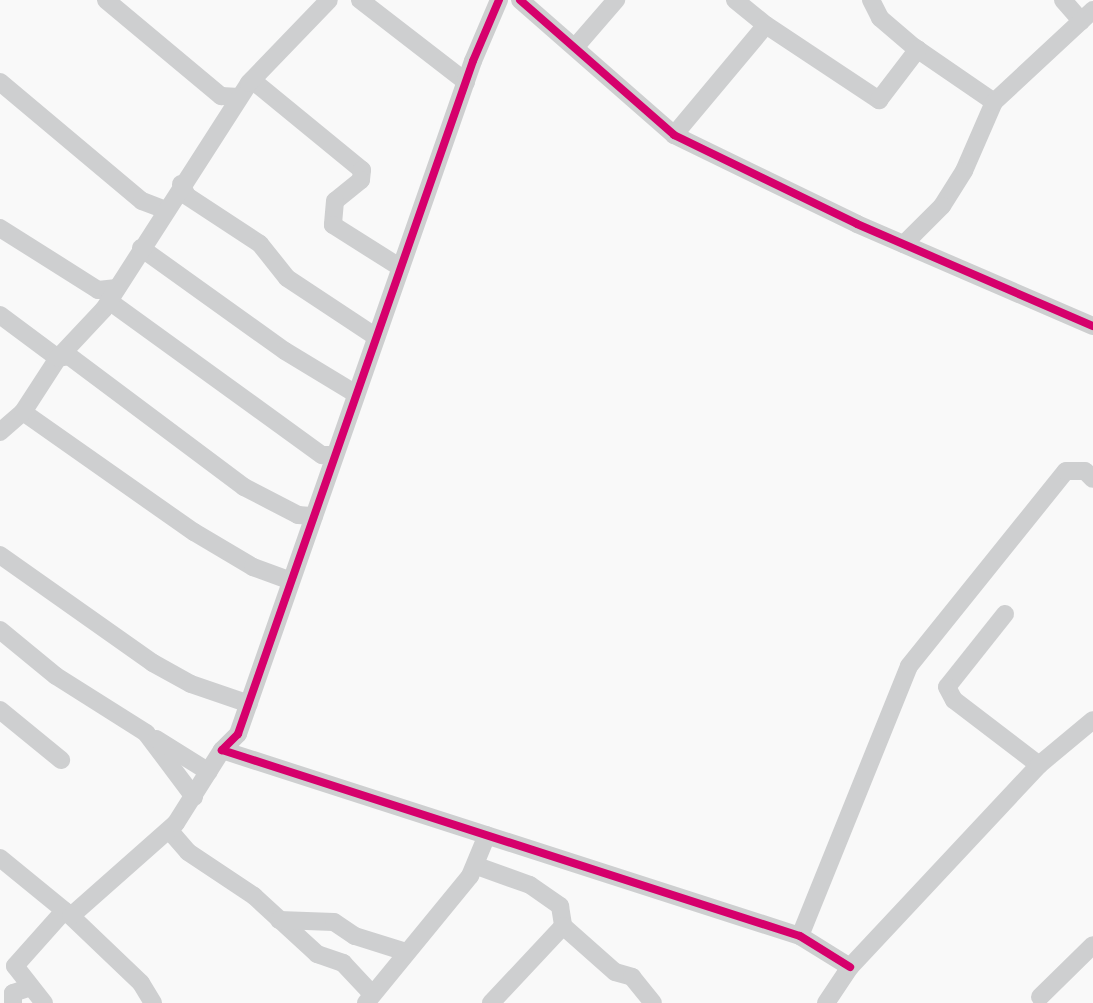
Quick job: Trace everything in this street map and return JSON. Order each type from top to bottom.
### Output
[{"type":"street","points":[[106,0],[221,96],[239,97]]},
{"type":"street","points":[[360,0],[466,82]]},
{"type":"street","points":[[44,1003],[28,988],[15,966],[68,913],[169,830],[194,797],[222,750],[238,734],[466,82],[499,0]]},
{"type":"street","points":[[520,0],[577,45],[674,135],[904,244],[1093,326]]},
{"type":"street","points":[[577,45],[616,0]]},
{"type":"street","points":[[735,0],[766,25],[879,100],[918,49]]},
{"type":"street","points":[[871,0],[880,18],[918,49],[994,102]]},
{"type":"street","points":[[904,244],[954,187],[994,102],[1087,15],[1063,0]]},
{"type":"street","points":[[0,432],[23,412],[58,358],[113,295],[239,97],[318,4]]},
{"type":"street","points":[[674,135],[766,25]]},
{"type":"street","points":[[252,80],[362,170],[361,180],[335,201],[333,225],[401,268]]},
{"type":"street","points":[[0,82],[142,201],[165,210]]},
{"type":"street","points":[[181,184],[187,196],[260,244],[287,278],[376,337]]},
{"type":"street","points":[[0,228],[98,290],[113,295],[322,455],[334,455]]},
{"type":"street","points":[[141,248],[285,351],[356,394]]},
{"type":"street","points":[[0,315],[58,358],[69,356],[244,487],[298,515],[314,516]]},
{"type":"street","points":[[23,412],[194,532],[253,567],[291,581]]},
{"type":"street","points":[[800,936],[909,666],[1066,471],[1085,471],[1093,479]]},
{"type":"street","points":[[0,555],[153,663],[249,704]]},
{"type":"street","points":[[1005,614],[947,687],[954,700],[1039,765]]},
{"type":"street","points":[[0,630],[56,676],[209,772]]},
{"type":"street","points":[[0,710],[61,760]]},
{"type":"street","points":[[826,1003],[850,967],[1039,765],[1093,720]]},
{"type":"street","points":[[146,733],[194,797]]},
{"type":"street","points":[[222,750],[800,936],[850,967]]},
{"type":"street","points":[[169,830],[188,852],[216,867],[317,954],[343,963],[369,999],[477,866],[487,835]]},
{"type":"street","points":[[0,858],[68,913],[141,983],[153,1003]]},
{"type":"street","points":[[477,866],[530,885],[560,906],[563,926],[615,972],[632,977],[653,1003]]},
{"type":"street","points":[[279,920],[334,922],[355,936],[406,952]]},
{"type":"street","points":[[491,1003],[563,926]]},
{"type":"street","points":[[1040,997],[1093,945]]},
{"type":"street","points":[[13,1003],[13,993],[28,988]]},
{"type":"cycle path","points":[[499,0],[473,61],[238,734],[222,750],[800,936],[850,967]]},
{"type":"cycle path","points":[[520,0],[674,135],[857,224],[1093,326]]}]
